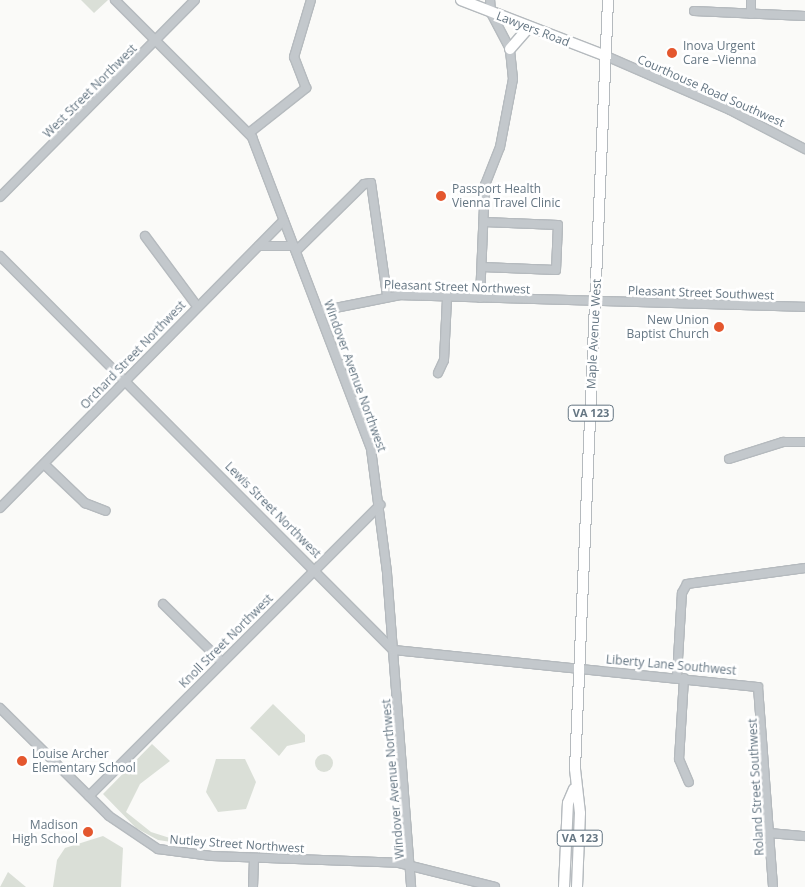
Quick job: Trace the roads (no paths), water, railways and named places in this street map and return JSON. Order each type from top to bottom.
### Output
[{"type":"main road","name":"Lawyers Road","points":[[461,0],[528,28],[606,56]]},
{"type":"main road","name":"Maple Avenue West","points":[[564,887],[568,803],[574,789],[581,668],[608,0]]},
{"type":"main road","points":[[510,49],[518,35],[528,28]]},
{"type":"main road","name":"Maple Avenue West","points":[[574,789],[580,808],[577,887]]},
{"type":"street","name":"Windover Avenue Northwest","points":[[115,0],[249,133],[320,311],[371,450],[380,505],[411,865],[411,887]]},
{"type":"street","name":"West Street Northwest","points":[[0,197],[195,0]]},
{"type":"street","points":[[249,133],[306,88],[294,57],[311,0]]},
{"type":"street","points":[[480,298],[485,185],[494,163],[512,94],[510,49],[491,13],[490,0]]},
{"type":"street","points":[[751,0],[751,14]]},
{"type":"street","points":[[694,11],[805,16]]},
{"type":"street","name":"Courthouse Road Southwest","points":[[606,56],[730,110],[805,149]]},
{"type":"street","points":[[259,246],[295,249],[364,184],[371,183],[387,296]]},
{"type":"street","name":"Orchard Street Northwest","points":[[0,508],[197,306],[284,220]]},
{"type":"street","points":[[482,267],[556,270],[558,225],[484,222]]},
{"type":"street","points":[[144,236],[197,306]]},
{"type":"street","name":"Lewis Street Northwest","points":[[0,256],[316,568],[393,650]]},
{"type":"street","name":"Pleasant Street Northwest","points":[[320,311],[387,296],[596,301]]},
{"type":"street","points":[[438,373],[444,360],[448,298]]},
{"type":"street","name":"Pleasant Street Southwest","points":[[596,301],[805,307]]},
{"type":"street","points":[[729,459],[783,442],[805,442]]},
{"type":"street","points":[[44,464],[85,503],[106,511]]},
{"type":"street","name":"Knoll Street Northwest","points":[[89,796],[221,661],[380,505]]},
{"type":"street","points":[[689,782],[679,758],[682,593],[687,584],[805,568]]},
{"type":"street","points":[[163,604],[221,661]]},
{"type":"street","points":[[393,650],[581,668]]},
{"type":"street","name":"Liberty Lane Southwest","points":[[581,668],[680,677],[758,687]]},
{"type":"street","name":"Roland Street Southwest","points":[[758,687],[773,887]]},
{"type":"street","name":"Nutley Street Northwest","points":[[0,708],[121,828],[158,849],[254,858],[411,865],[496,887]]},
{"type":"street","points":[[769,833],[805,836]]},
{"type":"street","points":[[253,887],[254,858]]},
{"type":"place","name":"Inova Urgent Care –Vienna","points":[[672,53]]},
{"type":"place","name":"Passport Health Vienna Travel Clinic","points":[[441,196]]},
{"type":"place","name":"New Union Baptist Church","points":[[719,327]]},
{"type":"place","name":"Louise Archer Elementary School","points":[[22,761]]},
{"type":"place","name":"Madison High School","points":[[88,832]]}]
